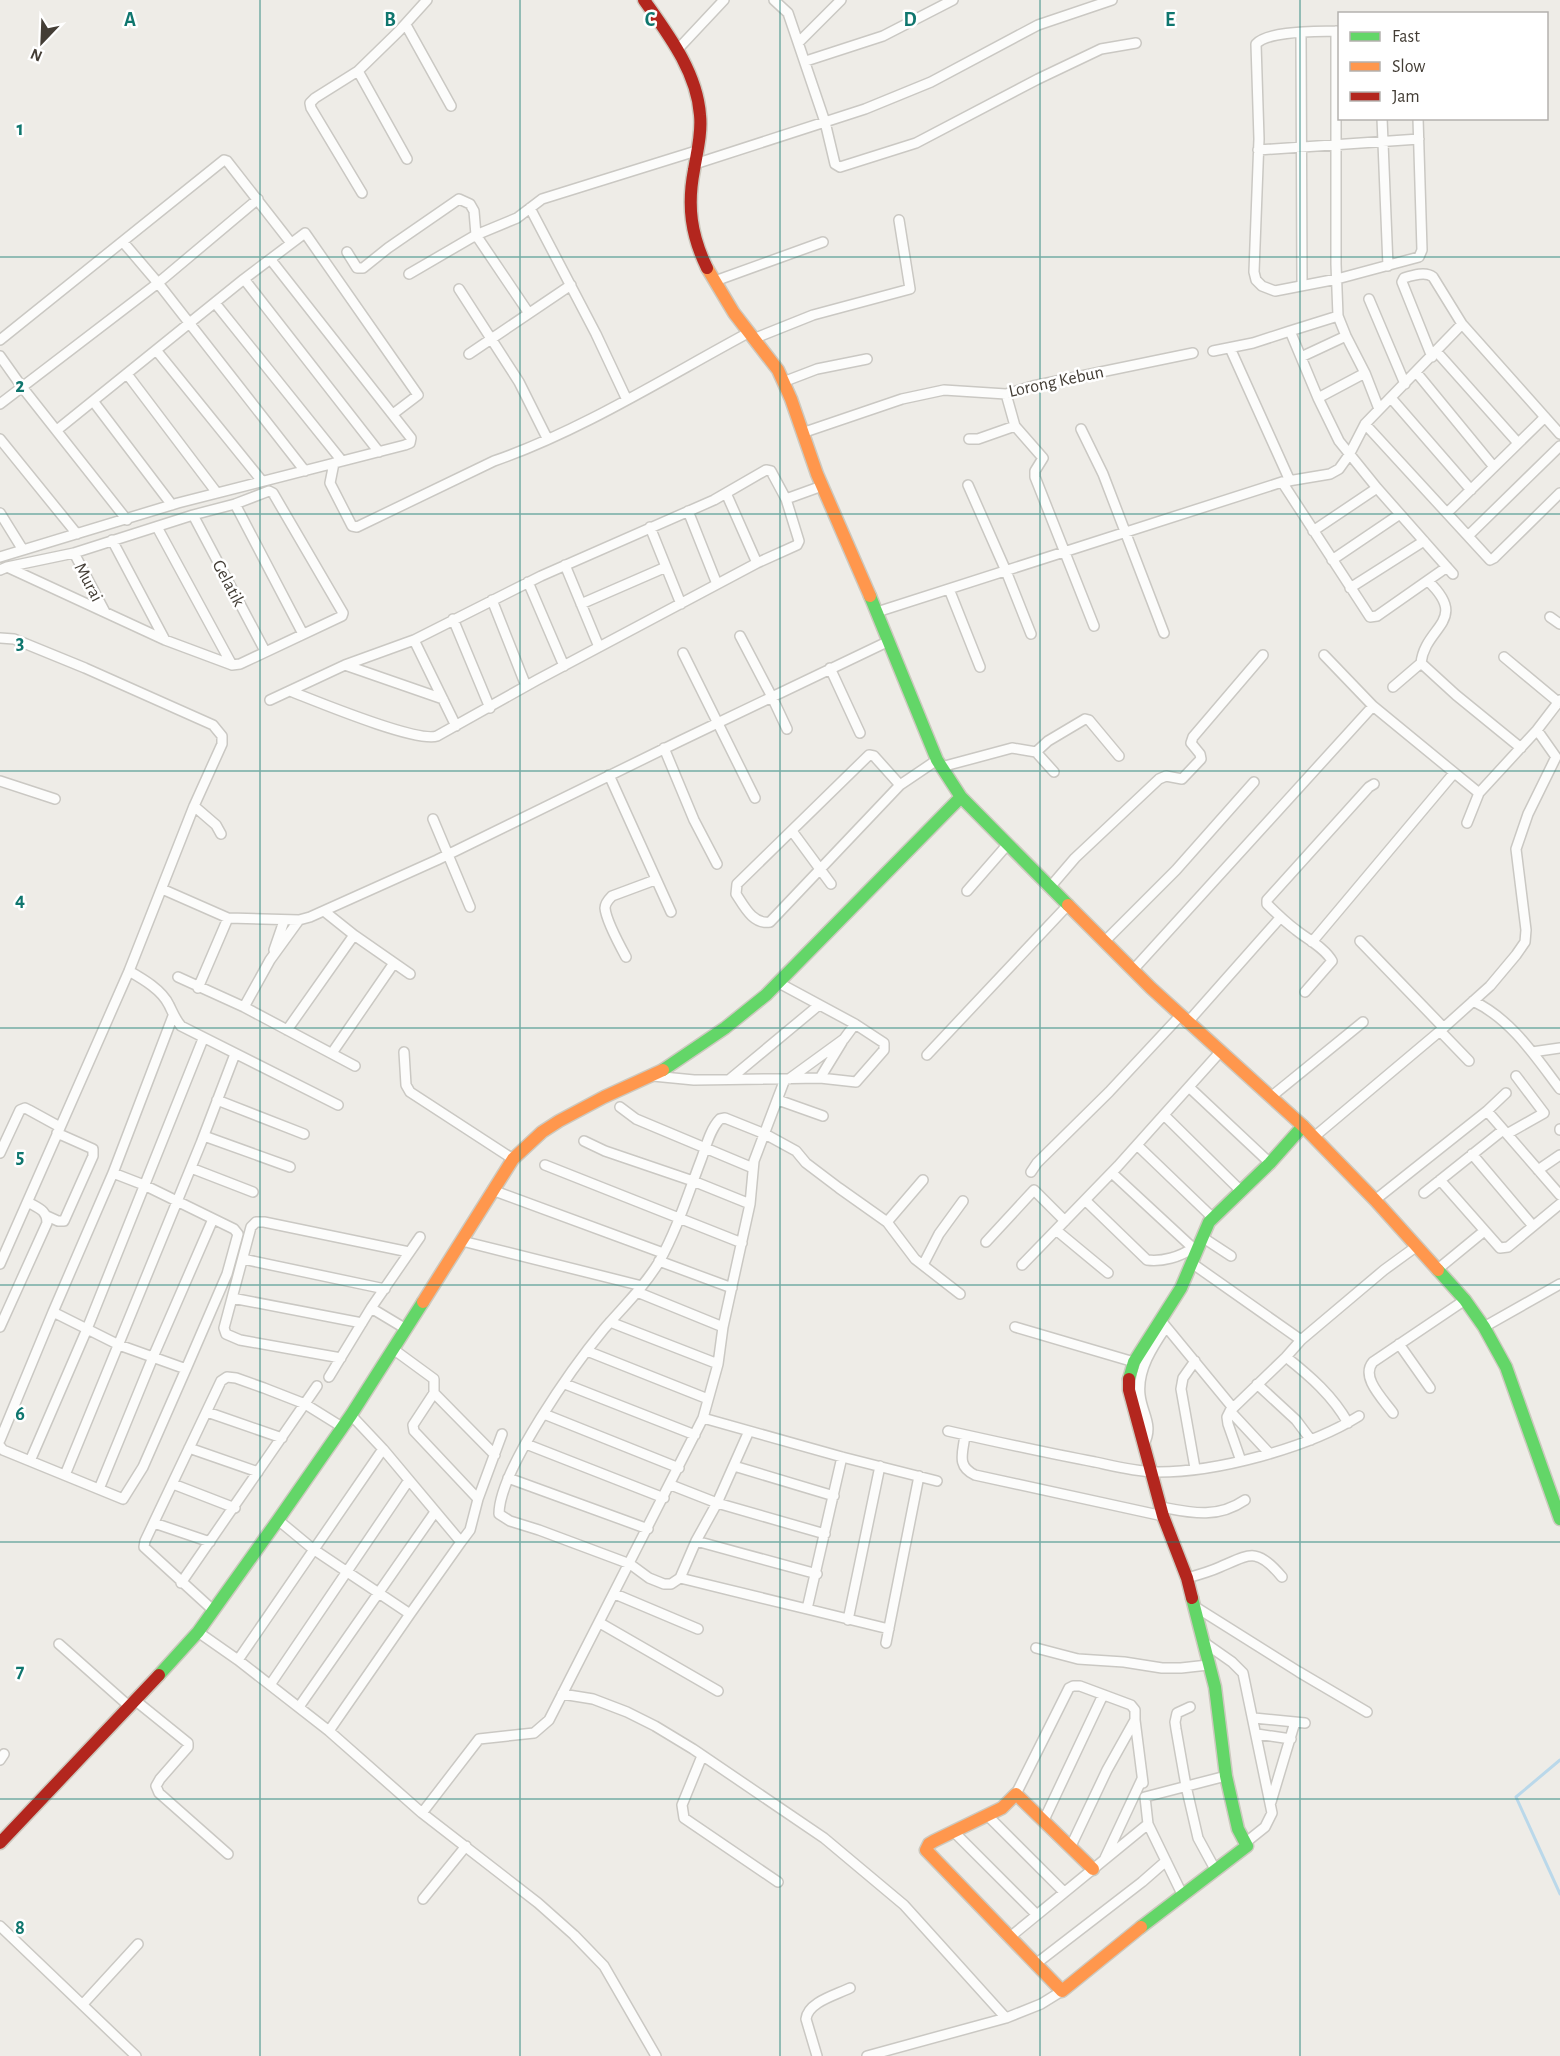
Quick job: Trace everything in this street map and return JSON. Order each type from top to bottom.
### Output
[{"type":"street","points":[[362,193],[310,108],[310,104],[315,98],[358,71],[427,0]]},
{"type":"street","points":[[644,0],[678,49],[696,93],[701,116],[700,136],[688,205],[694,237],[715,281],[751,336],[776,367],[783,382],[795,408],[802,434],[822,486],[939,763],[961,797],[1070,904],[1133,970],[1303,1126],[1375,1200],[1465,1300],[1485,1327],[1506,1367],[1560,1519]]},
{"type":"street","points":[[678,49],[724,0]]},
{"type":"street","points":[[774,0],[788,13],[825,122],[835,164],[840,166],[916,143],[1101,49],[1136,43]]},
{"type":"street","points":[[799,42],[841,0]]},
{"type":"street","points":[[695,164],[865,109],[931,82],[1038,25],[1112,0]]},
{"type":"street","points":[[806,61],[883,36],[948,1]]},
{"type":"street","points":[[405,25],[451,106]]},
{"type":"street","points":[[1379,409],[1338,316],[1337,279],[1337,144],[1338,31],[1275,35],[1261,39],[1256,44],[1258,150],[1254,272],[1256,280],[1262,286],[1275,291],[1337,279],[1419,257],[1422,254],[1418,120]]},
{"type":"street","points":[[1301,34],[1302,285]]},
{"type":"street","points":[[358,71],[407,159]]},
{"type":"street","points":[[1382,120],[1388,266]]},
{"type":"street","points":[[1258,150],[1419,139]]},
{"type":"street","points":[[409,274],[476,236],[516,218],[542,199],[696,151]]},
{"type":"street","points":[[0,340],[224,160],[258,199],[291,243]]},
{"type":"street","points":[[0,404],[159,283],[258,199]]},
{"type":"street","points":[[347,252],[357,268],[363,268],[387,248],[459,199],[470,204],[474,211],[476,236],[528,312]]},
{"type":"street","points":[[530,208],[571,285],[627,400]]},
{"type":"street","points":[[338,462],[330,483],[352,526],[355,527],[627,400],[751,336],[813,315],[910,289],[899,220]]},
{"type":"street","points":[[57,430],[303,234],[307,235],[418,395],[393,414]]},
{"type":"street","points":[[123,242],[159,283],[305,471]]},
{"type":"street","points":[[715,281],[823,242]]},
{"type":"street","points":[[0,557],[172,505],[380,452],[411,441],[393,414],[272,260]]},
{"type":"street","points":[[1518,443],[1434,354],[1402,282],[1404,278],[1430,275],[1462,324],[1560,434]]},
{"type":"street","points":[[244,279],[380,452]]},
{"type":"street","points":[[469,354],[571,285]]},
{"type":"street","points":[[459,289],[519,382],[547,438]]},
{"type":"street","points":[[1369,299],[1405,384]]},
{"type":"street","points":[[216,303],[338,462]]},
{"type":"street","points":[[1213,351],[1338,316]]},
{"type":"street","points":[[877,612],[1286,481],[1330,474],[1339,469],[1350,455],[1365,424],[1462,324]]},
{"type":"street","points":[[1230,348],[1286,481],[1313,531],[1367,615],[1374,617],[1428,581],[1450,570],[1377,488],[1339,441],[1290,331]]},
{"type":"street","points":[[1301,357],[1346,336]]},
{"type":"street","points":[[156,350],[262,481]]},
{"type":"street","name":"Lorong Kebun","points":[[802,434],[902,399],[944,390],[1006,394],[1033,386],[1193,353]]},
{"type":"street","points":[[0,356],[127,520]]},
{"type":"street","points":[[783,382],[817,369],[867,359]]},
{"type":"street","points":[[1416,372],[1494,466]]},
{"type":"street","points":[[1318,398],[1365,373]]},
{"type":"street","points":[[127,374],[217,493]]},
{"type":"street","points":[[1006,394],[1015,426],[1042,458],[1035,477],[1094,626]]},
{"type":"street","points":[[1391,398],[1471,490]]},
{"type":"street","points":[[93,401],[172,505]]},
{"type":"street","points":[[1447,513],[1545,417]]},
{"type":"street","points":[[1365,424],[1492,560],[1560,493]]},
{"type":"street","points":[[969,439],[978,439],[1015,426]]},
{"type":"street","points":[[1081,429],[1103,474],[1164,633]]},
{"type":"street","points":[[0,439],[77,534]]},
{"type":"street","points":[[1468,536],[1560,446]]},
{"type":"street","points":[[270,700],[345,665],[414,640],[528,582],[688,511],[769,470],[786,499],[799,543],[797,545],[717,584],[430,739],[404,733],[290,691]]},
{"type":"street","points":[[968,485],[1031,634]]},
{"type":"street","points":[[786,499],[822,486]]},
{"type":"street","points":[[1313,531],[1377,488]]},
{"type":"street","points":[[267,491],[273,493],[342,611],[342,616],[240,664],[232,665],[165,639],[3,568],[74,553],[193,514],[235,504],[267,491]]},
{"type":"street","points":[[726,493],[757,563]]},
{"type":"street","points":[[235,504],[303,634]]},
{"type":"street","points":[[688,511],[717,584]]},
{"type":"street","points":[[0,513],[22,550]]},
{"type":"street","name":"Gelatik","points":[[193,514],[265,651]]},
{"type":"street","points":[[1332,560],[1400,514]]},
{"type":"street","points":[[156,527],[232,665]]},
{"type":"street","points":[[650,527],[681,604]]},
{"type":"street","points":[[112,540],[165,639]]},
{"type":"street","points":[[1350,588],[1424,541]]},
{"type":"street","name":"Murai","points":[[74,553],[105,612]]},
{"type":"street","points":[[565,565],[599,647]]},
{"type":"street","points":[[581,604],[666,567]]},
{"type":"street","points":[[1393,687],[1421,663],[1427,645],[1441,624],[1446,607],[1444,600],[1428,581]]},
{"type":"street","points":[[528,582],[564,666]]},
{"type":"street","points":[[949,589],[980,667]]},
{"type":"street","points":[[492,600],[526,686]]},
{"type":"street","points":[[1550,617],[1560,624]]},
{"type":"street","points":[[453,619],[490,708]]},
{"type":"street","points":[[740,636],[787,729]]},
{"type":"street","points":[[0,638],[14,639],[213,724],[222,736],[222,744],[194,806],[129,971],[0,1264]]},
{"type":"street","points":[[414,640],[456,726]]},
{"type":"street","points":[[162,889],[228,918],[299,920],[442,857],[889,641]]},
{"type":"street","points":[[683,652],[755,798]]},
{"type":"street","points":[[1051,886],[1075,858],[1159,779],[1166,776],[1182,779],[1200,761],[1201,756],[1191,743],[1193,737],[1263,655]]},
{"type":"street","points":[[1324,655],[1373,706],[1479,793]]},
{"type":"street","points":[[1467,823],[1479,793],[1538,729],[1559,701],[1504,657]]},
{"type":"street","points":[[1421,663],[1521,748]]},
{"type":"street","points":[[345,665],[443,699]]},
{"type":"street","points":[[830,668],[860,733]]},
{"type":"street","points":[[1133,970],[1373,706]]},
{"type":"street","points":[[1036,752],[1048,741],[1085,719],[1089,720],[1119,756]]},
{"type":"street","points":[[1314,1137],[1490,986],[1525,942],[1526,930],[1516,849],[1528,814],[1558,755],[1538,729]]},
{"type":"street","points":[[664,748],[694,820],[717,864]]},
{"type":"street","points":[[900,785],[874,756],[870,755],[737,884],[736,894],[756,920],[767,923],[820,872],[900,785],[939,763],[982,757],[1012,748],[1036,752],[1054,772]]},
{"type":"street","points":[[1312,942],[1454,773]]},
{"type":"street","points":[[609,775],[671,912]]},
{"type":"street","points":[[0,781],[55,799]]},
{"type":"street","points":[[1105,941],[1176,870],[1254,782]]},
{"type":"street","points":[[1305,992],[1332,962],[1330,957],[1280,918],[1267,904],[1268,900],[1374,784]]},
{"type":"street","points":[[0,1843],[133,1704],[214,1611],[351,1415],[513,1159],[542,1132],[559,1121],[666,1069],[725,1028],[778,982],[961,797]]},
{"type":"street","points":[[194,806],[216,825],[221,834]]},
{"type":"street","points":[[433,819],[442,857],[470,907]]},
{"type":"street","points":[[792,831],[831,885]]},
{"type":"street","points":[[967,891],[1008,844]]},
{"type":"street","points":[[626,957],[614,933],[606,908],[607,901],[612,896],[655,880]]},
{"type":"street","points":[[927,1055],[1070,904]]},
{"type":"street","points":[[324,910],[354,935],[410,974]]},
{"type":"street","points":[[198,988],[228,918]]},
{"type":"street","points":[[1031,1172],[1037,1163],[1184,1019],[1280,918]]},
{"type":"street","points":[[244,1007],[270,960],[299,920]]},
{"type":"street","points":[[270,960],[284,921]]},
{"type":"street","points":[[287,1030],[354,935]]},
{"type":"street","points":[[1360,941],[1469,1061]]},
{"type":"street","points":[[332,1053],[394,963]]},
{"type":"street","points":[[129,971],[154,987],[169,1004],[173,1016],[181,1026],[338,1105]]},
{"type":"street","points":[[178,977],[244,1007],[355,1066]]},
{"type":"street","points":[[651,1076],[694,1080],[820,1078],[856,1082],[884,1050],[884,1043],[855,1024],[778,982]]},
{"type":"street","points":[[1473,1001],[1485,1007],[1511,1028],[1557,1078],[1560,1089]]},
{"type":"street","points":[[730,1079],[819,1005]]},
{"type":"street","points":[[0,1440],[113,1173],[173,1016]]},
{"type":"street","points":[[1272,1096],[1363,1022]]},
{"type":"street","points":[[820,1078],[855,1024]]},
{"type":"street","points":[[30,1461],[87,1329],[203,1038]]},
{"type":"street","points":[[422,1813],[479,1739],[534,1733],[549,1720],[671,1485],[703,1418],[718,1364],[723,1326],[750,1204],[754,1161],[787,1079],[844,1039]]},
{"type":"street","points":[[1532,1052],[1560,1048]]},
{"type":"street","points":[[1022,1265],[1112,1173],[1221,1051]]},
{"type":"street","points":[[404,1052],[406,1085],[410,1092],[513,1159]]},
{"type":"street","points":[[65,1475],[178,1201],[235,1054]]},
{"type":"street","points":[[1424,1193],[1472,1154],[1505,1132],[1544,1113],[1516,1076]]},
{"type":"street","points":[[1190,1088],[1270,1163]]},
{"type":"street","points":[[1375,1200],[1487,1111],[1506,1093]]},
{"type":"street","points":[[218,1100],[304,1134]]},
{"type":"street","points":[[778,1100],[823,1116]]},
{"type":"street","points":[[620,1107],[636,1119],[753,1168]]},
{"type":"street","points":[[0,1153],[20,1110],[25,1108],[58,1130],[93,1149],[93,1156],[64,1221],[47,1216]]},
{"type":"street","points":[[1487,1111],[1560,1195]]},
{"type":"street","points":[[1165,1116],[1241,1191]]},
{"type":"street","points":[[749,1431],[680,1578],[671,1584],[664,1584],[649,1578],[630,1564],[502,1518],[499,1514],[508,1478],[544,1414],[587,1351],[640,1289],[661,1257],[679,1218],[716,1123],[720,1119],[725,1118],[765,1134],[790,1147],[806,1163],[887,1222],[915,1259],[960,1294]]},
{"type":"street","points":[[1144,1444],[1149,1434],[1140,1395],[1141,1381],[1153,1346],[1193,1264],[1195,1249],[1209,1222],[1270,1163],[1303,1126]]},
{"type":"street","points":[[204,1136],[290,1167]]},
{"type":"street","points":[[584,1140],[605,1151],[693,1180],[750,1204]]},
{"type":"street","points":[[1137,1146],[1214,1218]]},
{"type":"street","points":[[1472,1154],[1533,1226]]},
{"type":"street","points":[[1538,1170],[1560,1155]]},
{"type":"street","points":[[545,1165],[742,1243]]},
{"type":"street","points":[[191,1168],[253,1192]]},
{"type":"street","points":[[0,1446],[3,1450],[123,1498],[143,1467],[223,1284],[237,1241],[238,1234],[234,1229],[144,1185],[113,1173]]},
{"type":"street","points":[[1112,1173],[1195,1249]]},
{"type":"street","points":[[887,1222],[923,1180]]},
{"type":"street","points":[[1440,1180],[1484,1232],[1503,1249],[1560,1204]]},
{"type":"street","points":[[492,1190],[661,1257],[732,1288]]},
{"type":"street","points":[[986,1242],[1034,1190],[1065,1221]]},
{"type":"street","points":[[1085,1200],[1147,1260],[1156,1262],[1195,1249]]},
{"type":"street","points":[[923,1265],[939,1234],[963,1201]]},
{"type":"street","points":[[0,1327],[47,1223],[44,1211],[28,1202]]},
{"type":"street","points":[[99,1489],[213,1219]]},
{"type":"street","points":[[341,1358],[231,1337],[226,1334],[224,1328],[251,1227],[256,1222],[410,1252]]},
{"type":"street","points":[[1056,1230],[1108,1273]]},
{"type":"street","points":[[1438,1269],[1484,1232]]},
{"type":"street","points":[[329,1377],[371,1308],[420,1237]]},
{"type":"street","points":[[1202,1237],[1231,1256]]},
{"type":"street","points":[[462,1241],[640,1289],[723,1326]]},
{"type":"street","points":[[1241,1461],[1228,1424],[1227,1417],[1231,1409],[1301,1340],[1384,1270],[1417,1246]]},
{"type":"street","points":[[243,1259],[384,1289]]},
{"type":"street","points":[[1193,1264],[1301,1340]]},
{"type":"street","points":[[1485,1327],[1560,1284]]},
{"type":"street","points":[[232,1298],[363,1323]]},
{"type":"street","points":[[1393,1413],[1367,1373],[1368,1367],[1372,1362],[1465,1300]]},
{"type":"street","points":[[371,1308],[406,1329]]},
{"type":"street","points":[[53,1312],[119,1345],[186,1369]]},
{"type":"street","points":[[610,1322],[718,1364]]},
{"type":"street","points":[[1164,1324],[1269,1453]]},
{"type":"street","points":[[867,2056],[1006,2018],[1041,2004],[1062,1991],[1182,1894],[1247,1846],[1238,1829],[1226,1776],[1215,1687],[1187,1578],[1162,1511],[1129,1390],[1129,1378],[1134,1362],[1164,1324]]},
{"type":"street","points":[[1015,1327],[1134,1362]]},
{"type":"street","points":[[1399,1344],[1430,1388]]},
{"type":"street","points":[[393,1349],[434,1379],[434,1393],[413,1425],[414,1431],[478,1499]]},
{"type":"street","points":[[587,1351],[708,1399]]},
{"type":"street","points":[[1286,1357],[1325,1391],[1348,1423]]},
{"type":"street","points":[[1194,1361],[1183,1378],[1181,1389],[1196,1468]]},
{"type":"street","points":[[214,1611],[144,1547],[221,1381],[226,1377],[237,1378],[305,1404],[342,1427]]},
{"type":"street","points":[[565,1384],[695,1435]]},
{"type":"street","points":[[1257,1384],[1296,1420],[1311,1440]]},
{"type":"street","points":[[182,1582],[317,1386]]},
{"type":"street","points":[[434,1393],[495,1455]]},
{"type":"street","points":[[207,1412],[282,1438]]},
{"type":"street","points":[[544,1414],[679,1468]]},
{"type":"street","points":[[351,1415],[383,1449],[460,1542]]},
{"type":"street","points":[[948,1431],[1074,1458],[1150,1471],[1196,1468],[1241,1461],[1311,1440],[1359,1416]]},
{"type":"street","points":[[703,1418],[842,1457],[938,1480]]},
{"type":"street","points":[[331,1728],[470,1530],[478,1499],[502,1434]]},
{"type":"street","points":[[965,1435],[962,1463],[964,1468],[975,1475],[1162,1511],[1210,1514],[1231,1509],[1245,1500]]},
{"type":"street","points":[[526,1444],[664,1498]]},
{"type":"street","points":[[189,1448],[258,1472]]},
{"type":"street","points":[[238,1660],[383,1449]]},
{"type":"street","points":[[807,1609],[817,1574],[842,1457]]},
{"type":"street","points":[[734,1466],[834,1496]]},
{"type":"street","points":[[848,1620],[880,1466]]},
{"type":"street","points":[[886,1642],[919,1476]]},
{"type":"street","points":[[508,1478],[648,1529]]},
{"type":"street","points":[[272,1682],[409,1480]]},
{"type":"street","points":[[173,1484],[235,1508]]},
{"type":"street","points":[[671,1485],[717,1503],[825,1534]]},
{"type":"street","points":[[301,1704],[435,1512]]},
{"type":"street","points":[[278,1520],[313,1549],[410,1614]]},
{"type":"street","points":[[154,1522],[210,1542]]},
{"type":"street","points":[[696,1541],[817,1574]]},
{"type":"street","points":[[1187,1578],[1250,1555],[1262,1558],[1272,1565],[1282,1577]]},
{"type":"street","points":[[680,1578],[889,1629]]},
{"type":"street","points":[[615,1594],[698,1629]]},
{"type":"street","points":[[1194,1606],[1367,1712]]},
{"type":"street","points":[[600,1623],[718,1691]]},
{"type":"street","points":[[198,1632],[329,1731],[422,1813],[466,1846],[574,1935],[597,1958],[619,1990],[656,2056]]},
{"type":"street","points":[[1202,1641],[1244,1673],[1254,1718],[1272,1813],[1265,1827],[1245,1843]]},
{"type":"street","points":[[59,1644],[133,1704],[188,1743],[188,1747],[156,1786],[159,1793],[228,1854]]},
{"type":"street","points":[[1036,1648],[1077,1659],[1124,1662],[1162,1668],[1208,1665]]},
{"type":"street","points":[[1062,1991],[926,1850],[929,1844],[1002,1808],[1016,1794],[1069,1688],[1080,1686],[1122,1700],[1131,1705],[1134,1710],[1148,1824],[1182,1894]]},
{"type":"street","points":[[562,1694],[593,1699],[655,1726],[824,1838],[904,1905],[1006,2018]]},
{"type":"street","points":[[1044,1820],[1103,1695]]},
{"type":"street","points":[[1190,1707],[1179,1711],[1175,1722],[1198,1838],[1216,1871]]},
{"type":"street","points":[[1254,1718],[1300,1722],[1291,1739],[1270,1804]]},
{"type":"street","points":[[1071,1846],[1107,1770],[1135,1720]]},
{"type":"street","points":[[1257,1734],[1291,1739]]},
{"type":"street","points":[[702,1756],[682,1805],[684,1818],[778,1882]]},
{"type":"street","points":[[1145,1797],[1226,1776]]},
{"type":"street","points":[[1103,1860],[1142,1779]]},
{"type":"street","points":[[1016,1794],[1093,1869]]},
{"type":"street","points":[[988,1816],[1064,1892]]},
{"type":"street","points":[[1010,1937],[1148,1824]]},
{"type":"street","points":[[954,1832],[1037,1914]]},
{"type":"street","points":[[423,1899],[466,1846]]},
{"type":"street","points":[[1037,1963],[1166,1861]]},
{"type":"street","points":[[0,1926],[136,2056]]},
{"type":"street","points":[[83,2004],[138,1944]]},
{"type":"street","points":[[817,2056],[806,2019],[807,2012],[813,2006],[850,1988]]},
{"type":"waterway","points":[[1560,1760],[1516,1797],[1560,1894]]},
{"type":"traffic: fast","points":[[870,596],[937,760],[961,797],[1068,905]]},
{"type":"traffic: fast","points":[[663,1070],[725,1028],[766,995],[961,797]]},
{"type":"traffic: fast","points":[[1129,1379],[1134,1362],[1181,1288],[1209,1222],[1270,1163],[1303,1126]]},
{"type":"traffic: fast","points":[[1438,1270],[1465,1300],[1484,1327],[1506,1367],[1560,1519]]},
{"type":"traffic: fast","points":[[159,1675],[198,1632],[278,1520],[351,1415],[423,1302]]},
{"type":"traffic: fast","points":[[1141,1927],[1247,1846],[1238,1829],[1226,1776],[1215,1687],[1192,1598]]},
{"type":"traffic: slow","points":[[707,268],[734,313],[778,370],[791,399],[817,474],[870,596]]},
{"type":"traffic: slow","points":[[1068,905],[1151,988],[1303,1126],[1375,1200],[1438,1270]]},
{"type":"traffic: slow","points":[[423,1302],[513,1159],[542,1132],[559,1121],[663,1070]]},
{"type":"traffic: slow","points":[[1093,1869],[1016,1794],[1002,1808],[934,1841],[926,1850],[1062,1991],[1141,1927]]},
{"type":"traffic: jam","points":[[644,0],[680,54],[698,99],[700,129],[692,183],[691,208],[697,244],[707,268]]},
{"type":"traffic: jam","points":[[1129,1379],[1129,1390],[1163,1516],[1187,1578],[1192,1598]]},
{"type":"traffic: jam","points":[[0,1843],[159,1675]]}]
